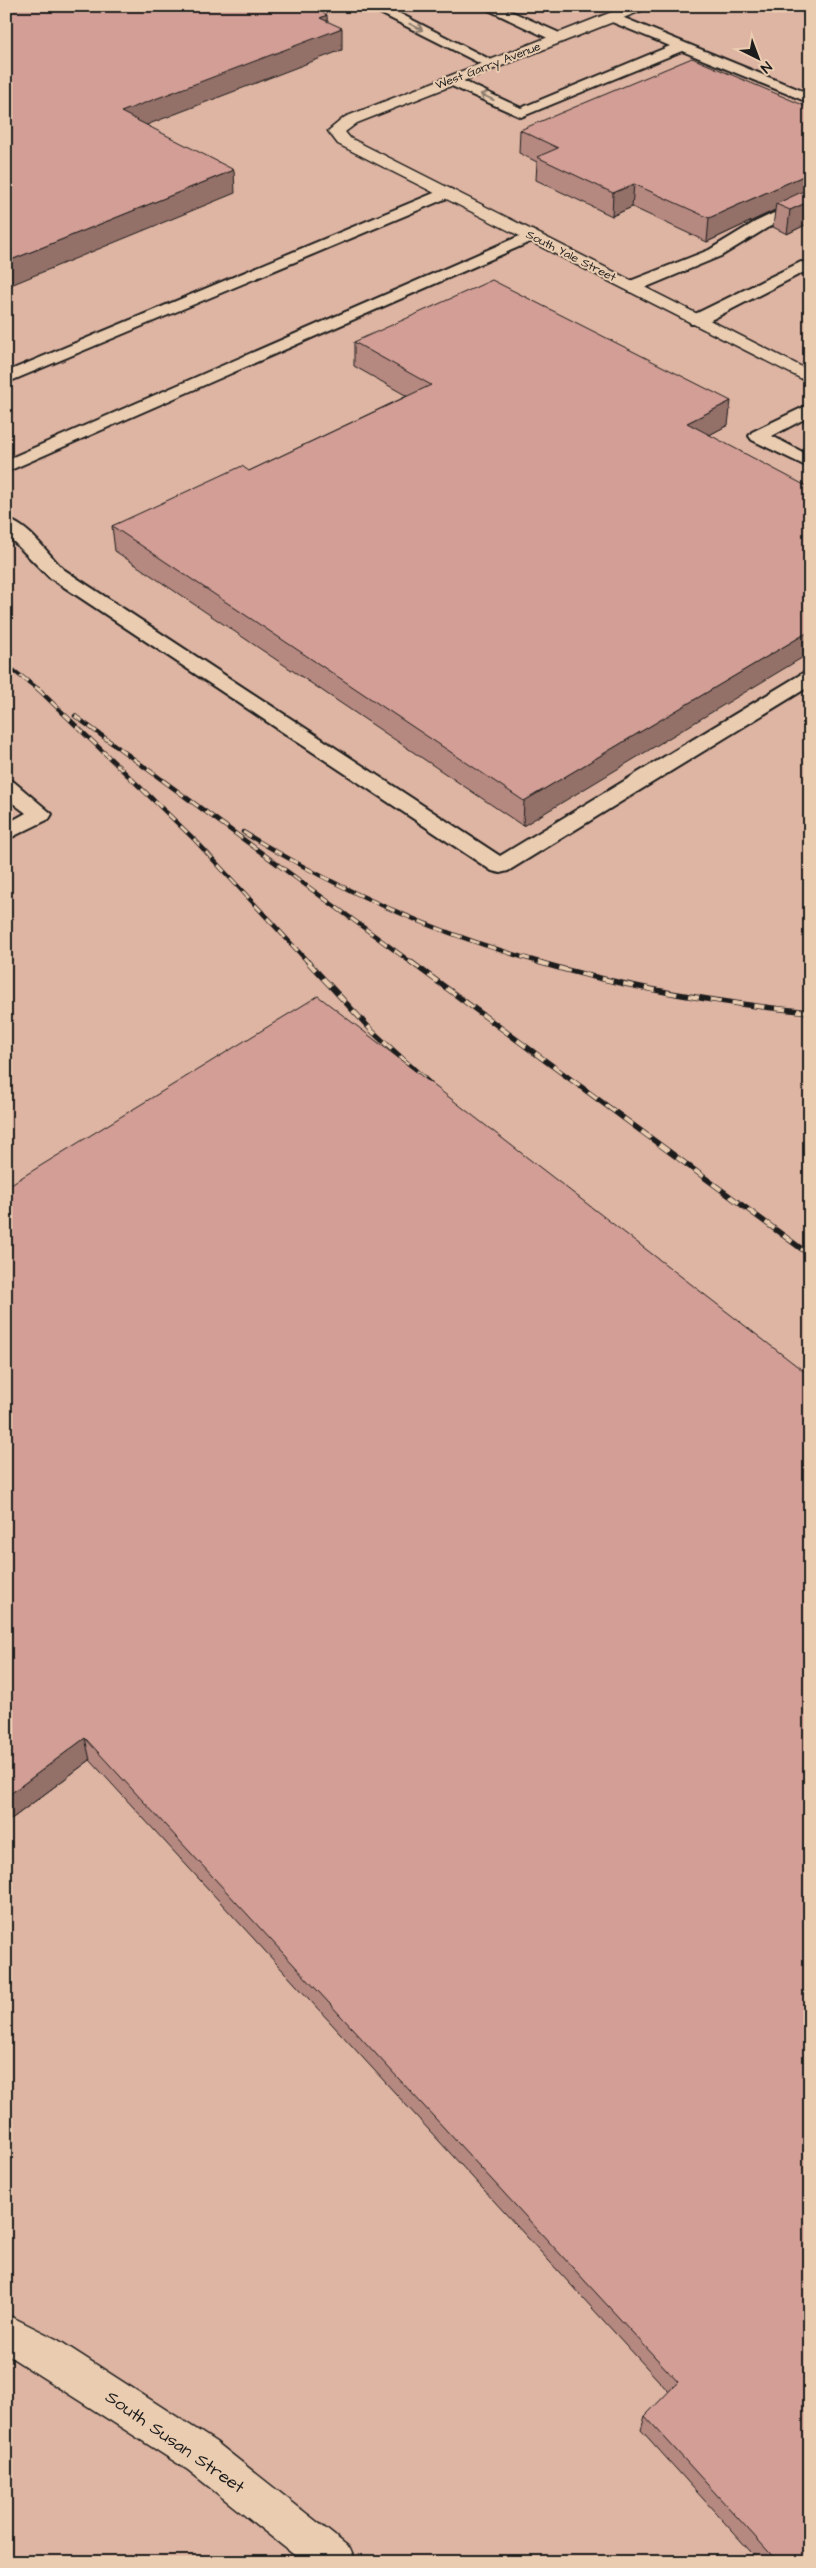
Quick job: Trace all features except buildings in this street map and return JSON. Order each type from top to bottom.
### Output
[{"type":"street","name":"West Garry Avenue","points":[[336,131],[351,120],[641,6]]},
{"type":"street","name":"South Yale Street","points":[[336,131],[344,141],[810,378]]},
{"type":"street","name":"South Susan Street","points":[[6,2333],[44,2354],[202,2456],[336,2562]]},
{"type":"lane","points":[[373,6],[492,64]]},
{"type":"lane","points":[[487,6],[559,38]]},
{"type":"lane","points":[[612,17],[810,99]]},
{"type":"lane","points":[[452,80],[521,113],[682,46]]},
{"type":"lane","points":[[6,378],[446,193]]},
{"type":"lane","points":[[631,287],[715,253],[760,225],[810,201]]},
{"type":"lane","points":[[6,467],[531,236]]},
{"type":"lane","points":[[697,320],[801,267],[810,270]]},
{"type":"lane","points":[[810,409],[758,436],[810,463]]},
{"type":"lane","points":[[6,525],[22,537],[56,573],[500,866],[810,677]]},
{"type":"lane","points":[[6,787],[41,814],[6,833]]},
{"type":"shaded area","points":[[6,6],[810,6],[810,2562],[6,2562]]},
{"type":"railway","points":[[6,665],[38,689]]},
{"type":"railway","points":[[38,689],[42,692]]},
{"type":"railway","points":[[38,689],[195,840],[309,963]]},
{"type":"railway","points":[[75,716],[412,963]]},
{"type":"railway","points":[[243,832],[316,873],[388,908],[463,938],[543,963]]},
{"type":"railway","points":[[308,962],[373,1032],[430,1084]]},
{"type":"railway","points":[[411,962],[810,1255]]},
{"type":"railway","points":[[538,962],[639,987],[741,1004],[810,1012]]}]
